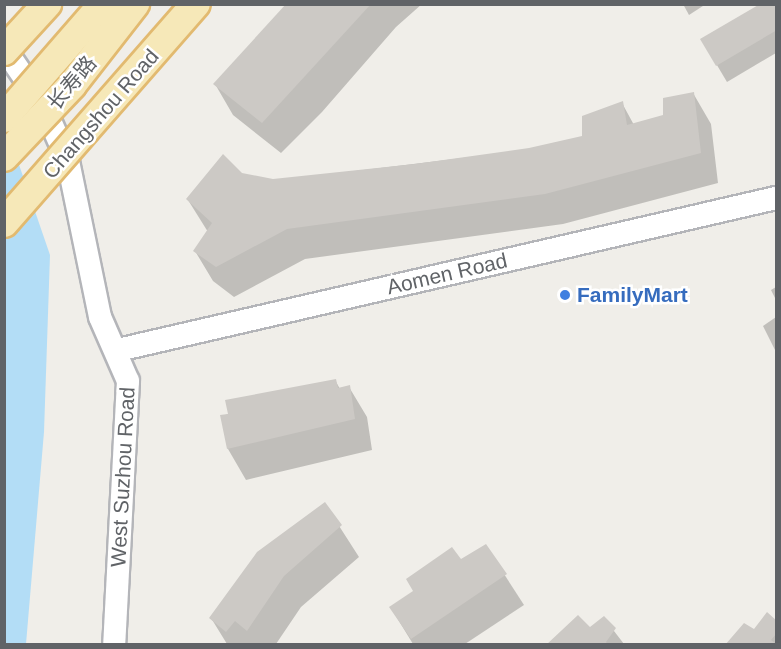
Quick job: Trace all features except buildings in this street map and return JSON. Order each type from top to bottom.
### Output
[{"type":"main road","points":[[4,50],[47,4]]},
{"type":"main road","name":"长寿路","points":[[4,118],[103,4]]},
{"type":"main road","name":"长寿路","points":[[4,157],[72,85],[135,4]]},
{"type":"main road","name":"Changshou Road","points":[[4,223],[196,4]]},
{"type":"street","name":"West Suzhou Road","points":[[4,50],[43,105],[68,161],[99,310],[125,368],[129,397],[114,645]]},
{"type":"street","name":"Aomen Road","points":[[118,350],[777,198]]},
{"type":"water","points":[[4,121],[50,255],[44,432],[26,644],[4,644]]},
{"type":"place","name":"FamilyMart","points":[[565,295]]}]
